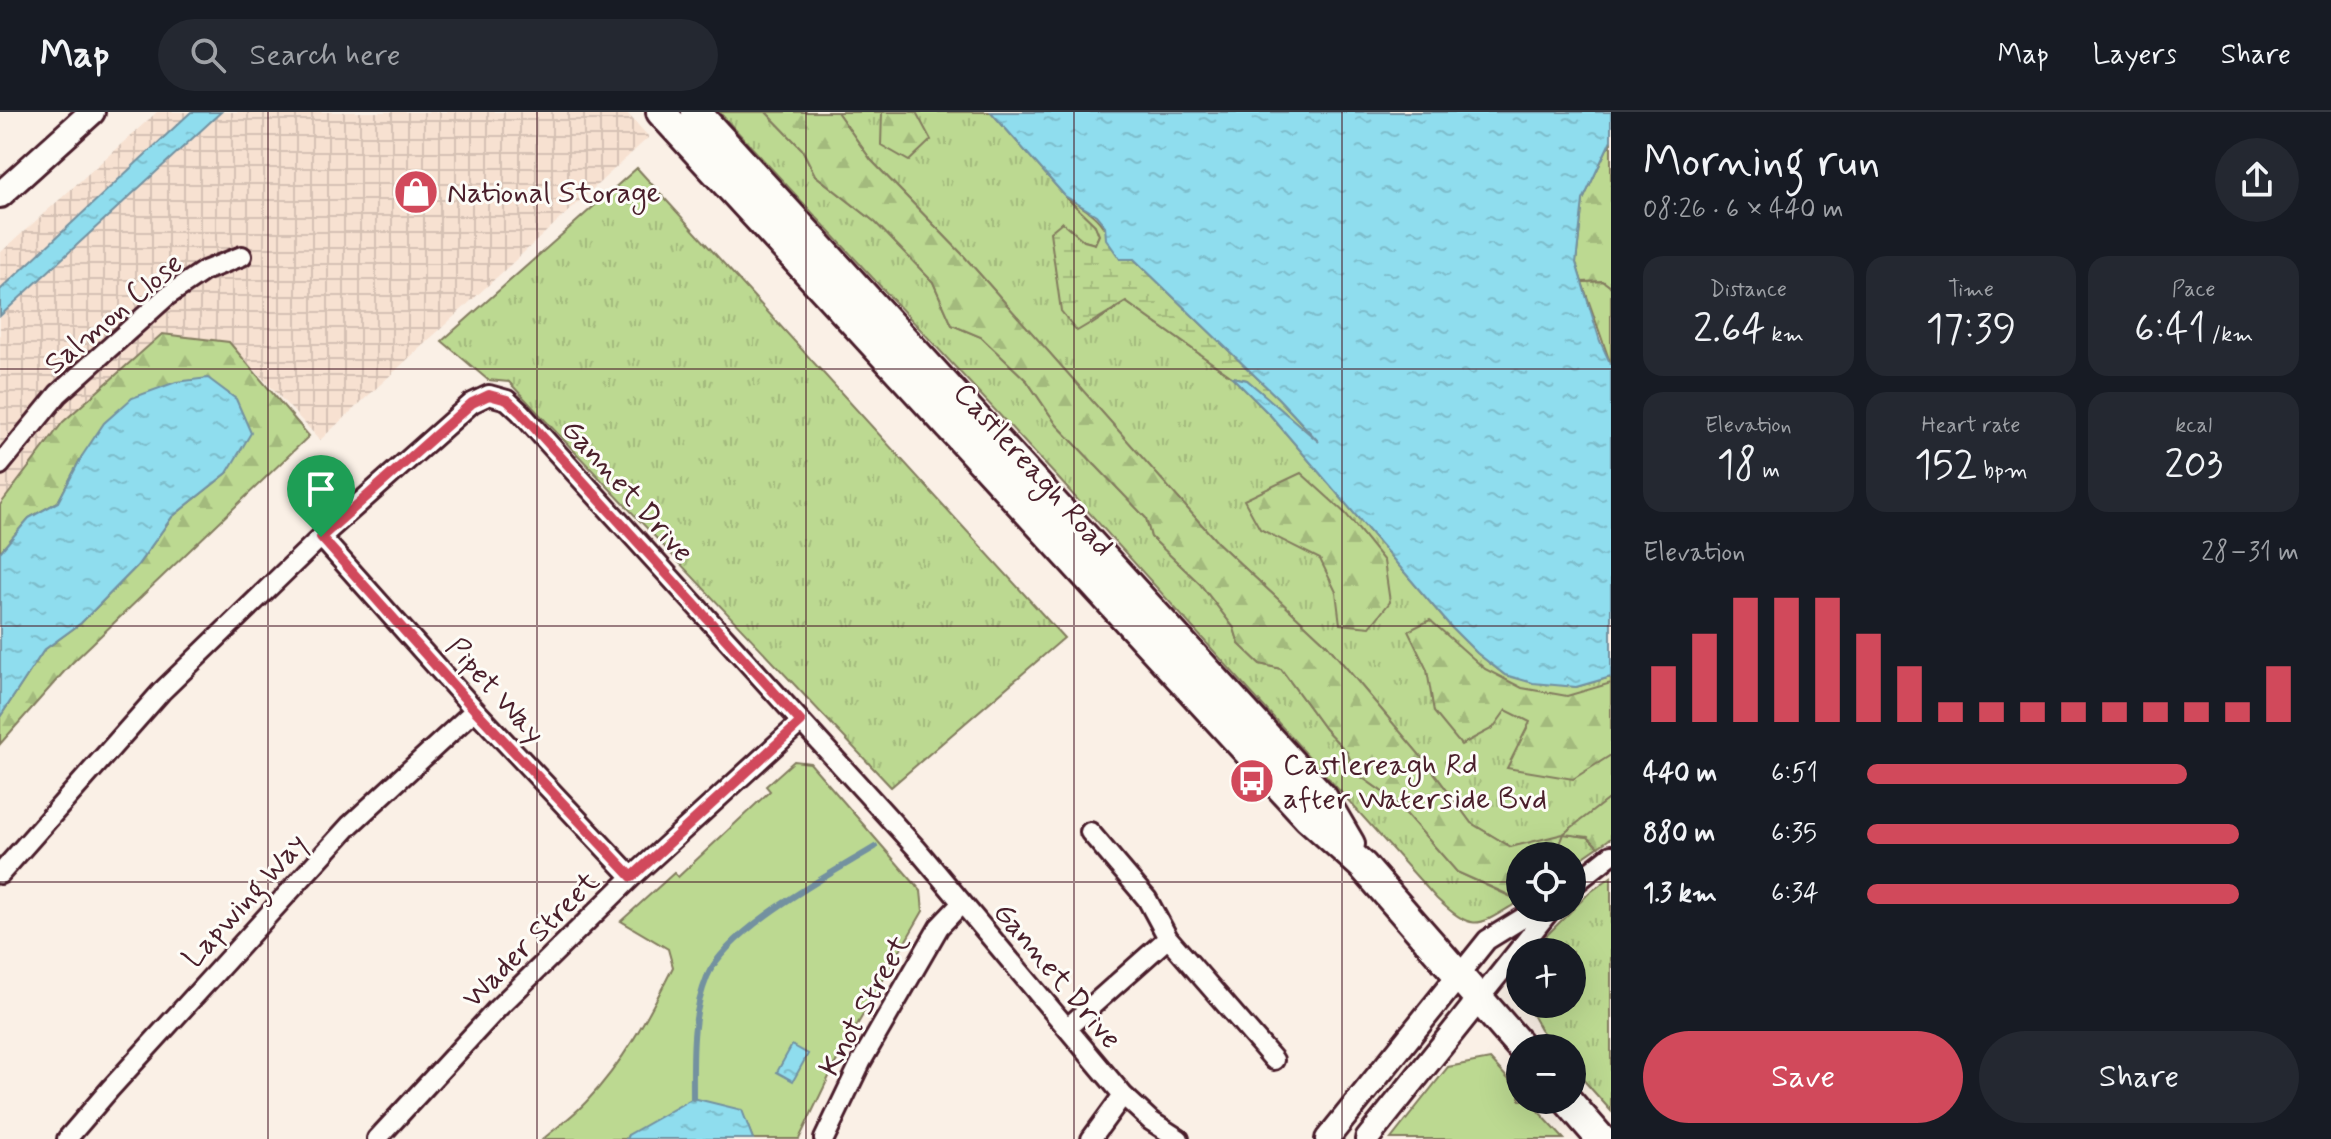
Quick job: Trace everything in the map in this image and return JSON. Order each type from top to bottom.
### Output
[{"type":"main road","points":[[0,195],[92,112]]},
{"type":"main road","name":"Castlereagh Road","points":[[661,112],[1308,817],[1363,866],[1510,1034]]},
{"type":"main road","name":"Castlereagh Road","points":[[696,112],[1323,798],[1363,866]]},
{"type":"main road","points":[[1579,1114],[1601,1139]]},
{"type":"street","name":"Salmon Close","points":[[0,465],[58,394],[167,296],[204,271],[242,256]]},
{"type":"street","name":"Gannet Drive","points":[[0,874],[161,692],[321,537],[472,403],[489,395],[507,400],[520,412],[916,848],[1123,1095],[1151,1121],[1179,1139]]},
{"type":"street","name":"Pipet Way","points":[[321,537],[475,710],[632,877]]},
{"type":"street","name":"Lapwing Way","points":[[67,1139],[350,825],[475,710]]},
{"type":"street","name":"Wader Street","points":[[377,1139],[497,1009],[632,877],[801,722]]},
{"type":"street","points":[[1090,832],[1147,899],[1168,938],[1274,1060]]},
{"type":"street","points":[[1586,875],[1611,855]]},
{"type":"street","name":"Knot Street","points":[[824,1139],[876,1035],[939,927],[961,904]]},
{"type":"street","points":[[1327,1139],[1487,940],[1516,922]]},
{"type":"street","points":[[1367,1139],[1541,922]]},
{"type":"street","points":[[1067,1028],[1168,938]]},
{"type":"street","points":[[1091,1139],[1123,1095]]},
{"type":"shaded area","points":[[157,112],[626,112],[649,137],[320,440],[229,342],[63,422],[0,505],[0,253]]},
{"type":"green space","points":[[719,112],[766,112],[802,149],[815,175],[875,222],[933,282],[952,325],[981,337],[1027,381],[1057,425],[1146,518],[1151,537],[1200,584],[1234,628],[1239,644],[1260,664],[1281,669],[1325,729],[1347,752],[1356,773],[1394,800],[1457,872],[1506,895],[1506,909],[1485,921],[1469,922],[1437,899],[1058,478]]},
{"type":"green space","points":[[766,112],[837,112],[871,160],[962,254],[1217,542],[1327,645],[1429,766],[1471,823],[1506,844],[1506,894],[1457,872],[1394,800],[1356,773],[1347,752],[1325,729],[1281,669],[1260,664],[1239,644],[1234,628],[1200,584],[1151,537],[1146,518],[1057,425],[1027,381],[981,337],[952,325],[933,282],[875,222],[815,175],[802,149]]},
{"type":"green space","points":[[837,112],[991,112],[1065,196],[1095,225],[1099,235],[1095,244],[1084,241],[1062,223],[1053,252],[1058,284],[1091,325],[1126,302],[1232,377],[1271,416],[1452,628],[1505,675],[1576,687],[1611,677],[1611,797],[1565,834],[1588,837],[1598,847],[1586,855],[1586,842],[1560,842],[1563,835],[1506,844],[1471,823],[1429,766],[1327,645],[1217,542],[962,254],[871,160]]},
{"type":"green space","points":[[882,112],[916,112],[931,140],[909,161],[881,145]]},
{"type":"green space","points":[[1611,140],[1611,287],[1603,281],[1582,282],[1576,263],[1583,200]]},
{"type":"green space","points":[[637,168],[1064,638],[891,787],[509,382],[488,380],[442,341]]},
{"type":"green space","points":[[1065,196],[1099,222],[1120,259],[1134,259],[1278,398],[1328,452],[1247,380],[1232,377],[1126,302],[1077,331],[1061,311],[1050,232],[1062,222],[1084,241],[1095,244],[1099,235],[1095,225]]},
{"type":"green space","points":[[1603,281],[1611,287],[1611,365],[1582,282]]},
{"type":"green space","points":[[162,334],[229,342],[309,436],[70,665],[0,744],[0,717],[44,650],[81,623],[137,566],[172,517],[227,473],[82,456],[58,502],[29,518],[0,552],[0,505],[63,422]]},
{"type":"green space","points":[[1301,473],[1346,514],[1384,561],[1390,602],[1370,627],[1340,624],[1336,592],[1320,559],[1260,529],[1244,500]]},
{"type":"green space","points":[[1430,620],[1485,669],[1522,688],[1567,696],[1611,683],[1611,755],[1573,779],[1507,768],[1530,722],[1506,710],[1493,728],[1461,745],[1434,712],[1427,670],[1408,631]]},
{"type":"green space","points":[[794,761],[810,763],[921,891],[923,911],[838,1058],[799,1139],[753,1139],[741,1110],[628,1135],[626,1139],[543,1139],[581,1107],[612,1071],[645,1021],[673,967],[668,949],[621,921],[674,873],[678,877],[770,791],[766,786]]},
{"type":"green space","points":[[1611,797],[1611,838],[1598,847],[1588,837],[1564,834],[1561,842],[1531,842],[1563,834]]},
{"type":"green space","points":[[1611,877],[1611,1111],[1586,1083],[1586,1034],[1544,1034],[1534,1018],[1586,1018],[1586,938],[1544,938],[1560,922],[1586,922],[1586,896]]},
{"type":"green space","points":[[1490,1059],[1506,1077],[1506,1114],[1541,1114],[1564,1139],[1391,1139],[1448,1067]]},
{"type":"water","points":[[191,112],[221,112],[0,316],[0,290]]},
{"type":"water","points":[[991,112],[1611,112],[1611,140],[1583,200],[1576,263],[1600,341],[1611,365],[1611,677],[1576,687],[1533,683],[1505,675],[1477,653],[1452,628],[1271,416],[1232,377],[1247,380],[1319,442],[1278,398],[1134,259],[1120,259],[1106,239],[1105,226],[1096,215],[1065,196]]},
{"type":"water","points":[[208,378],[236,399],[251,433],[227,473],[172,517],[137,566],[81,623],[44,650],[0,717],[0,552],[29,518],[58,502],[82,456],[104,423],[132,398],[176,382]]},
{"type":"water","points":[[792,1045],[808,1054],[793,1081],[777,1072]]},
{"type":"water","points":[[693,1098],[742,1110],[753,1139],[626,1139],[628,1135]]},
{"type":"waterway","points":[[693,1098],[698,1007],[707,977],[718,959],[736,940],[782,904],[875,847]]},
{"type":"place","name":"National Storage","points":[[416,192]]},
{"type":"place","name":"Castlereagh Rd after Waterside Bvd","points":[[1252,781]]},
{"type":"route","points":[[489,395],[507,400],[801,722],[632,877],[475,710],[321,537],[472,403],[489,395]]}]
